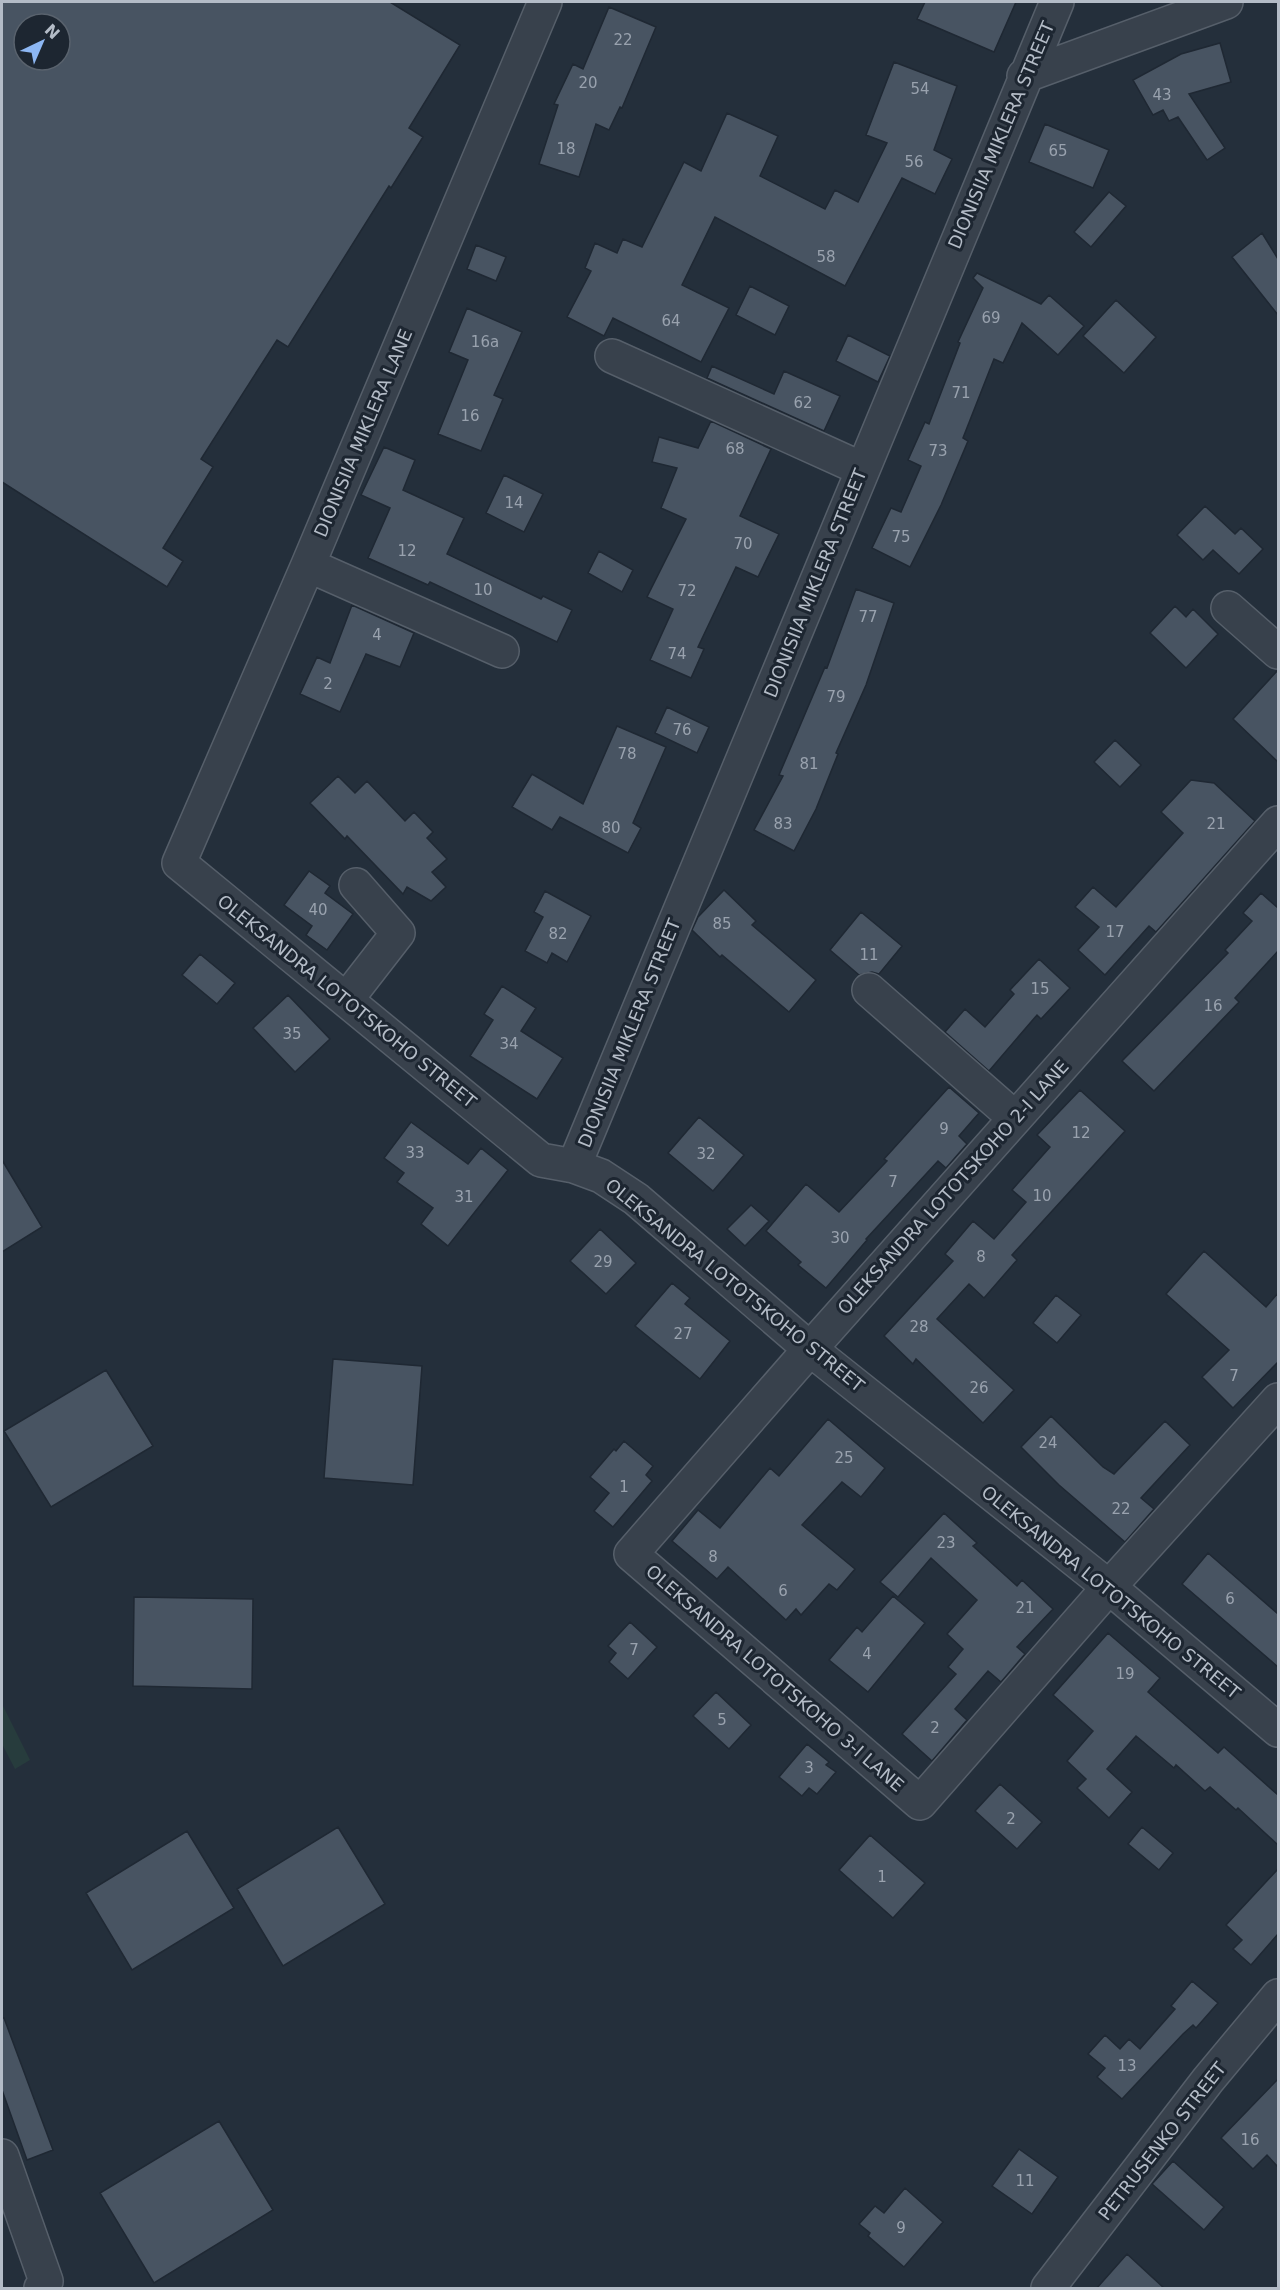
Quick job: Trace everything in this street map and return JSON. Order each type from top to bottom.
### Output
[{"type":"street","name":"DIONISIIA MIKLERA LANE","points":[[179,863],[308,565],[544,2]]},
{"type":"street","name":"DIONISIIA MIKLERA STREET","points":[[574,1166],[1024,76],[1057,2]]},
{"type":"street","points":[[1024,76],[1226,2]]},
{"type":"street","points":[[612,356],[862,469]]},
{"type":"street","points":[[308,565],[502,651]]},
{"type":"street","points":[[1228,608],[1278,652]]},
{"type":"street","name":"OLEKSANDRA LOTOTSKOHO 2-I LANE","points":[[631,1554],[810,1349],[1278,823]]},
{"type":"street","name":"OLEKSANDRA LOTOTSKOHO STREET","points":[[179,863],[541,1160],[574,1166],[601,1176],[636,1199],[810,1349],[1109,1587],[1278,1730]]},
{"type":"street","points":[[346,1000],[398,933],[356,885]]},
{"type":"street","points":[[869,990],[1015,1118]]},
{"type":"street","points":[[1109,1587],[1278,1400]]},
{"type":"street","name":"OLEKSANDRA LOTOTSKOHO 3-I LANE","points":[[631,1554],[920,1803],[1109,1587]]},
{"type":"street","name":"PETRUSENKO STREET","points":[[1048,2289],[1208,2080],[1278,1996]]},
{"type":"street","points":[[2,2156],[46,2281],[41,2289]]},
{"type":"green space","points":[[2,1704],[30,1760],[15,1769],[2,1744]]},
{"type":"building","points":[[2,2],[390,2],[460,45],[409,128],[423,137],[391,188],[389,186],[288,347],[277,340],[201,459],[213,467],[163,548],[183,561],[167,587],[2,482]]},
{"type":"building","points":[[925,2],[1016,2],[994,52],[917,19]]},
{"type":"building","points":[[609,7],[656,27],[622,108],[620,107],[609,130],[596,124],[579,177],[539,164],[558,105],[554,104],[573,64],[583,69]]},
{"type":"building","points":[[1220,43],[1231,82],[1189,94],[1225,148],[1207,160],[1178,117],[1169,121],[1163,110],[1153,115],[1133,80],[1181,54]]},
{"type":"building","points":[[894,62],[957,86],[934,150],[952,159],[935,194],[902,178],[845,286],[715,217],[682,285],[729,308],[701,362],[613,318],[604,336],[567,317],[591,271],[585,268],[595,243],[617,253],[623,239],[642,247],[684,162],[701,171],[727,113],[778,136],[760,176],[825,209],[835,190],[858,202],[887,143],[866,135]]},
{"type":"building","points":[[1045,124],[1109,150],[1093,188],[1029,162]]},
{"type":"building","points":[[1109,192],[1126,206],[1091,247],[1074,232]]},
{"type":"building","points":[[1262,233],[1278,259],[1278,315],[1232,257]]},
{"type":"building","points":[[476,245],[506,257],[496,281],[467,269]]},
{"type":"building","points":[[977,273],[1041,304],[1049,295],[1084,326],[1058,355],[1022,323],[1003,363],[994,359],[963,438],[968,441],[941,505],[910,567],[872,548],[891,508],[901,512],[921,466],[908,460],[925,422],[929,424],[960,343],[958,342],[983,288],[973,278]]},
{"type":"building","points":[[750,286],[789,306],[775,335],[736,315]]},
{"type":"building","points":[[1116,300],[1156,337],[1124,373],[1083,336]]},
{"type":"building","points":[[467,308],[522,332],[494,395],[503,399],[481,451],[438,434],[468,360],[449,352]]},
{"type":"building","points":[[848,335],[890,356],[878,382],[836,361]]},
{"type":"building","points":[[712,366],[774,394],[784,371],[840,396],[824,431],[707,378]]},
{"type":"building","points":[[711,421],[771,449],[740,516],[779,534],[758,577],[736,567],[698,647],[704,649],[691,678],[650,660],[673,609],[647,597],[686,519],[661,508],[677,468],[652,462],[659,437],[698,448]]},
{"type":"building","points":[[384,447],[415,460],[403,490],[464,518],[447,554],[541,599],[543,596],[572,610],[557,642],[430,582],[428,585],[368,558],[390,508],[361,495]]},
{"type":"building","points":[[504,475],[543,494],[524,532],[486,513]]},
{"type":"building","points":[[1205,506],[1235,534],[1241,528],[1263,549],[1239,574],[1213,550],[1203,560],[1177,535]]},
{"type":"building","points":[[599,551],[633,570],[622,592],[588,573]]},
{"type":"building","points":[[856,589],[894,603],[866,685],[836,753],[838,754],[816,809],[794,851],[754,830],[783,776],[779,775],[825,667],[827,668]]},
{"type":"building","points":[[352,605],[414,633],[400,667],[366,654],[340,712],[300,694],[317,657],[330,663]]},
{"type":"building","points":[[1175,606],[1186,617],[1193,609],[1218,634],[1186,668],[1150,633]]},
{"type":"building","points":[[1278,670],[1278,762],[1233,719]]},
{"type":"building","points":[[667,707],[709,727],[697,753],[655,733]]},
{"type":"building","points":[[617,726],[666,747],[633,823],[641,828],[628,853],[560,817],[552,830],[512,807],[532,774],[583,804]]},
{"type":"building","points":[[1115,740],[1141,765],[1120,787],[1094,762]]},
{"type":"building","points":[[338,776],[355,793],[367,781],[405,821],[414,812],[433,832],[427,838],[447,859],[432,872],[446,887],[431,901],[407,887],[403,894],[347,836],[345,839],[310,803]]},
{"type":"building","points":[[1191,780],[1214,783],[1255,821],[1156,932],[1149,926],[1105,975],[1078,950],[1099,927],[1075,907],[1093,887],[1116,907],[1183,833],[1161,812]]},
{"type":"building","points":[[309,871],[330,886],[325,893],[353,914],[327,950],[306,935],[312,926],[284,905]]},
{"type":"building","points":[[724,890],[756,921],[752,925],[816,980],[789,1012],[722,955],[720,957],[692,930],[698,917]]},
{"type":"building","points":[[545,891],[591,916],[567,962],[552,953],[547,963],[525,951],[543,917],[534,912]]},
{"type":"building","points":[[1261,893],[1278,908],[1278,951],[1235,998],[1239,1002],[1154,1091],[1122,1061],[1228,953],[1225,950],[1252,921],[1243,913]]},
{"type":"building","points":[[861,912],[902,946],[879,974],[872,972],[859,975],[830,950]]},
{"type":"building","points":[[200,954],[235,983],[217,1004],[182,975]]},
{"type":"building","points":[[1039,959],[1070,988],[1041,1019],[1037,1015],[989,1071],[945,1032],[965,1009],[985,1027],[1014,994],[1010,990]]},
{"type":"building","points":[[502,986],[536,1008],[521,1031],[563,1058],[537,1099],[470,1056],[493,1020],[484,1014]]},
{"type":"building","points":[[288,995],[330,1039],[295,1072],[253,1028]]},
{"type":"building","points":[[949,1087],[979,1113],[959,1136],[967,1144],[946,1168],[938,1161],[866,1239],[826,1288],[798,1265],[801,1262],[766,1231],[806,1184],[839,1212],[887,1161],[884,1159]]},
{"type":"building","points":[[1080,1090],[1125,1131],[1012,1255],[1017,1260],[984,1298],[969,1284],[937,1319],[1014,1390],[983,1423],[916,1359],[913,1364],[884,1336],[953,1261],[945,1254],[973,1221],[994,1239],[1026,1202],[1012,1190],[1050,1147],[1037,1135]]},
{"type":"building","points":[[699,1117],[744,1155],[713,1191],[668,1153]]},
{"type":"building","points":[[411,1122],[468,1164],[481,1148],[508,1170],[448,1246],[421,1224],[433,1208],[397,1182],[404,1173],[384,1158]]},
{"type":"building","points":[[2,1160],[42,1227],[2,1252]]},
{"type":"building","points":[[751,1205],[769,1221],[745,1246],[727,1229]]},
{"type":"building","points":[[600,1229],[636,1263],[606,1294],[570,1261]]},
{"type":"building","points":[[1204,1251],[1266,1307],[1278,1293],[1278,1362],[1233,1408],[1202,1377],[1229,1350],[1166,1294]]},
{"type":"building","points":[[672,1283],[690,1298],[685,1304],[730,1341],[700,1379],[635,1326]]},
{"type":"building","points":[[1056,1295],[1081,1315],[1057,1343],[1033,1323]]},
{"type":"building","points":[[333,1359],[422,1366],[413,1485],[324,1478]]},
{"type":"building","points":[[106,1370],[153,1446],[51,1507],[4,1431]]},
{"type":"building","points":[[1051,1416],[1103,1467],[1114,1474],[1165,1421],[1190,1445],[1141,1498],[1154,1509],[1125,1542],[1059,1485],[1021,1447]]},
{"type":"building","points":[[828,1419],[885,1468],[861,1497],[842,1482],[802,1525],[855,1569],[837,1590],[829,1584],[801,1615],[796,1609],[786,1620],[728,1567],[717,1579],[672,1541],[698,1510],[720,1528],[770,1468],[779,1476]]},
{"type":"building","points":[[624,1441],[653,1466],[646,1475],[652,1481],[613,1527],[594,1511],[609,1493],[590,1477]]},
{"type":"building","points":[[944,1513],[977,1543],[973,1546],[1017,1586],[1022,1580],[1053,1609],[1017,1647],[1025,1654],[1001,1682],[988,1671],[955,1709],[967,1720],[932,1761],[902,1734],[956,1674],[948,1667],[963,1649],[947,1634],[977,1600],[931,1558],[898,1597],[880,1582]]},
{"type":"building","points":[[1208,1553],[1278,1614],[1278,1667],[1182,1584]]},
{"type":"building","points":[[893,1596],[925,1623],[868,1692],[829,1660],[857,1627],[862,1632]]},
{"type":"building","points":[[134,1597],[253,1599],[252,1689],[133,1686]]},
{"type":"building","points":[[630,1622],[657,1647],[628,1679],[609,1662],[616,1653],[608,1646]]},
{"type":"building","points":[[1108,1633],[1160,1678],[1148,1692],[1218,1753],[1224,1747],[1278,1795],[1278,1845],[1238,1808],[1236,1810],[1210,1787],[1205,1791],[1176,1765],[1174,1768],[1136,1736],[1107,1769],[1132,1792],[1109,1818],[1077,1788],[1086,1779],[1067,1761],[1093,1731],[1053,1695]]},
{"type":"building","points":[[716,1692],[751,1725],[729,1749],[693,1716]]},
{"type":"building","points":[[807,1744],[829,1762],[826,1765],[836,1772],[817,1794],[809,1788],[802,1796],[779,1777]]},
{"type":"building","points":[[1000,1784],[1042,1822],[1017,1849],[975,1811]]},
{"type":"building","points":[[338,1827],[385,1904],[283,1966],[237,1889]]},
{"type":"building","points":[[1142,1827],[1173,1853],[1159,1870],[1128,1844]]},
{"type":"building","points":[[187,1831],[234,1908],[132,1970],[86,1893]]},
{"type":"building","points":[[870,1835],[925,1883],[893,1918],[839,1870]]},
{"type":"building","points":[[1278,1869],[1278,1934],[1251,1965],[1233,1949],[1242,1940],[1226,1925]]},
{"type":"building","points":[[1192,1981],[1218,2003],[1196,2028],[1193,2025],[1183,2034],[1122,2099],[1097,2077],[1105,2068],[1088,2054],[1105,2035],[1120,2049],[1129,2039],[1140,2049],[1175,2009],[1171,2006]]},
{"type":"building","points":[[2,2018],[4,2018],[53,2150],[27,2160],[2,2090]]},
{"type":"building","points":[[1278,2079],[1278,2167],[1267,2155],[1253,2169],[1221,2138]]},
{"type":"building","points":[[219,2121],[273,2210],[154,2283],[100,2193]]},
{"type":"building","points":[[1019,2149],[1058,2177],[1032,2214],[992,2186]]},
{"type":"building","points":[[1173,2161],[1224,2207],[1204,2230],[1152,2184]]},
{"type":"building","points":[[905,2188],[943,2222],[904,2267],[868,2236],[870,2233],[859,2224],[875,2206],[884,2213]]},
{"type":"building","points":[[1127,2254],[1165,2289],[1096,2289]]}]
